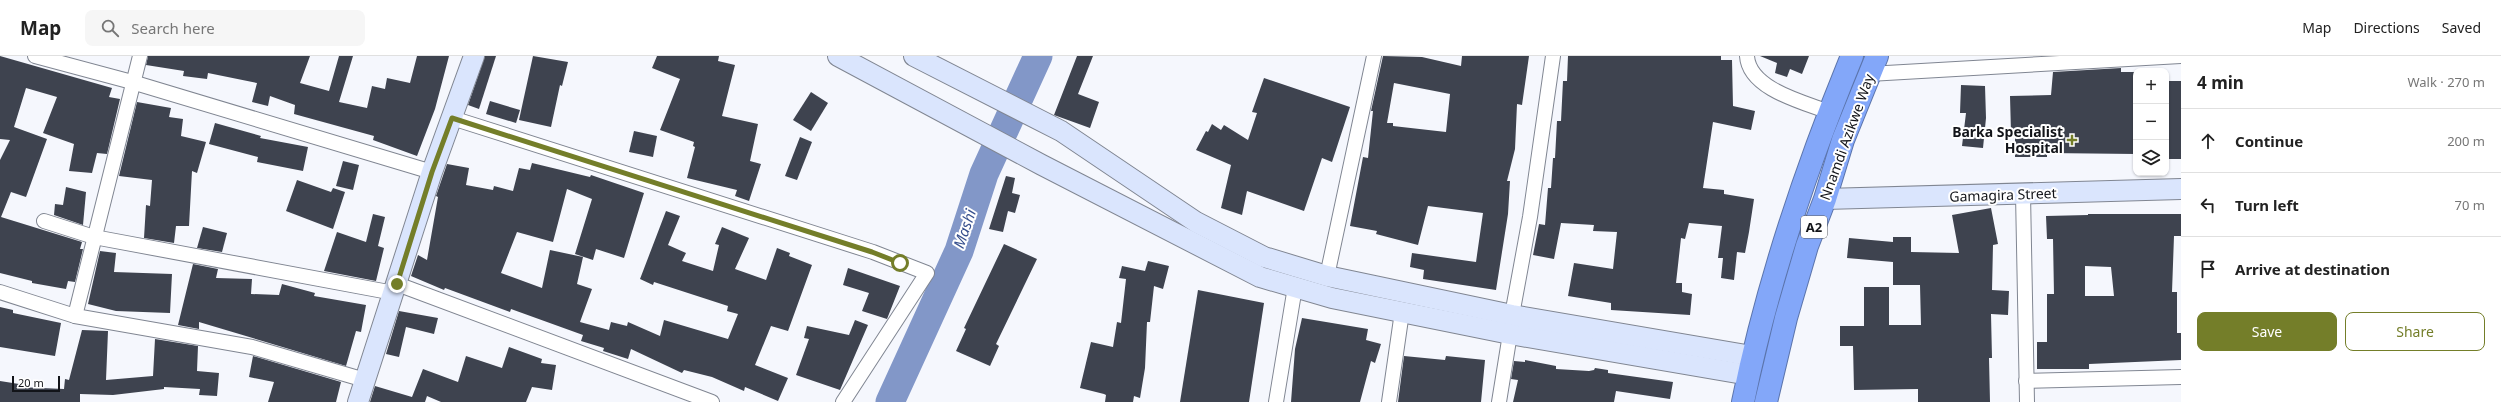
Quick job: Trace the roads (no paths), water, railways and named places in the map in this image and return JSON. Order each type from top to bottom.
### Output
[{"type":"highway","name":"Nnamdi Azikwe Way","points":[[1744,402],[1751,366],[1774,274],[1829,112],[1852,56]]},
{"type":"highway","name":"Nnamdi Azikwe Way","points":[[1766,402],[1786,318],[1807,246],[1825,199],[1843,140],[1873,65]]},
{"type":"main road","points":[[358,402],[396,289],[432,172],[474,56]]},
{"type":"main road","points":[[838,56],[956,120],[1260,277],[1332,298],[1402,312],[1511,324],[1751,366]]},
{"type":"main road","points":[[914,56],[1061,131],[1196,222],[1264,257],[1327,276],[1511,324]]},
{"type":"main road","name":"Gamagira Street","points":[[1825,199],[2181,189]]},
{"type":"street","points":[[35,56],[132,82],[432,172]]},
{"type":"street","points":[[75,316],[132,82],[140,56]]},
{"type":"street","points":[[1327,276],[1374,56]]},
{"type":"street","points":[[1499,402],[1530,217],[1552,56]]},
{"type":"street","points":[[1746,56],[1747,63],[1760,80],[1778,92],[1829,112]]},
{"type":"street","points":[[1873,65],[2181,56]]},
{"type":"street","points":[[452,118],[872,252],[927,273],[843,402]]},
{"type":"street","points":[[2024,194],[2027,402]]},
{"type":"street","points":[[44,221],[94,237],[396,289],[712,402]]},
{"type":"street","points":[[1276,402],[1295,287]]},
{"type":"street","points":[[0,292],[75,316],[252,347],[366,380]]},
{"type":"street","points":[[1389,402],[1402,312]]},
{"type":"street","points":[[2026,381],[2181,377]]},
{"type":"waterway","name":"Mashi","points":[[890,402],[959,251],[984,174],[1038,56]]},
{"type":"place","name":"Barka Specialist Hospital","points":[[2072,140]]}]
